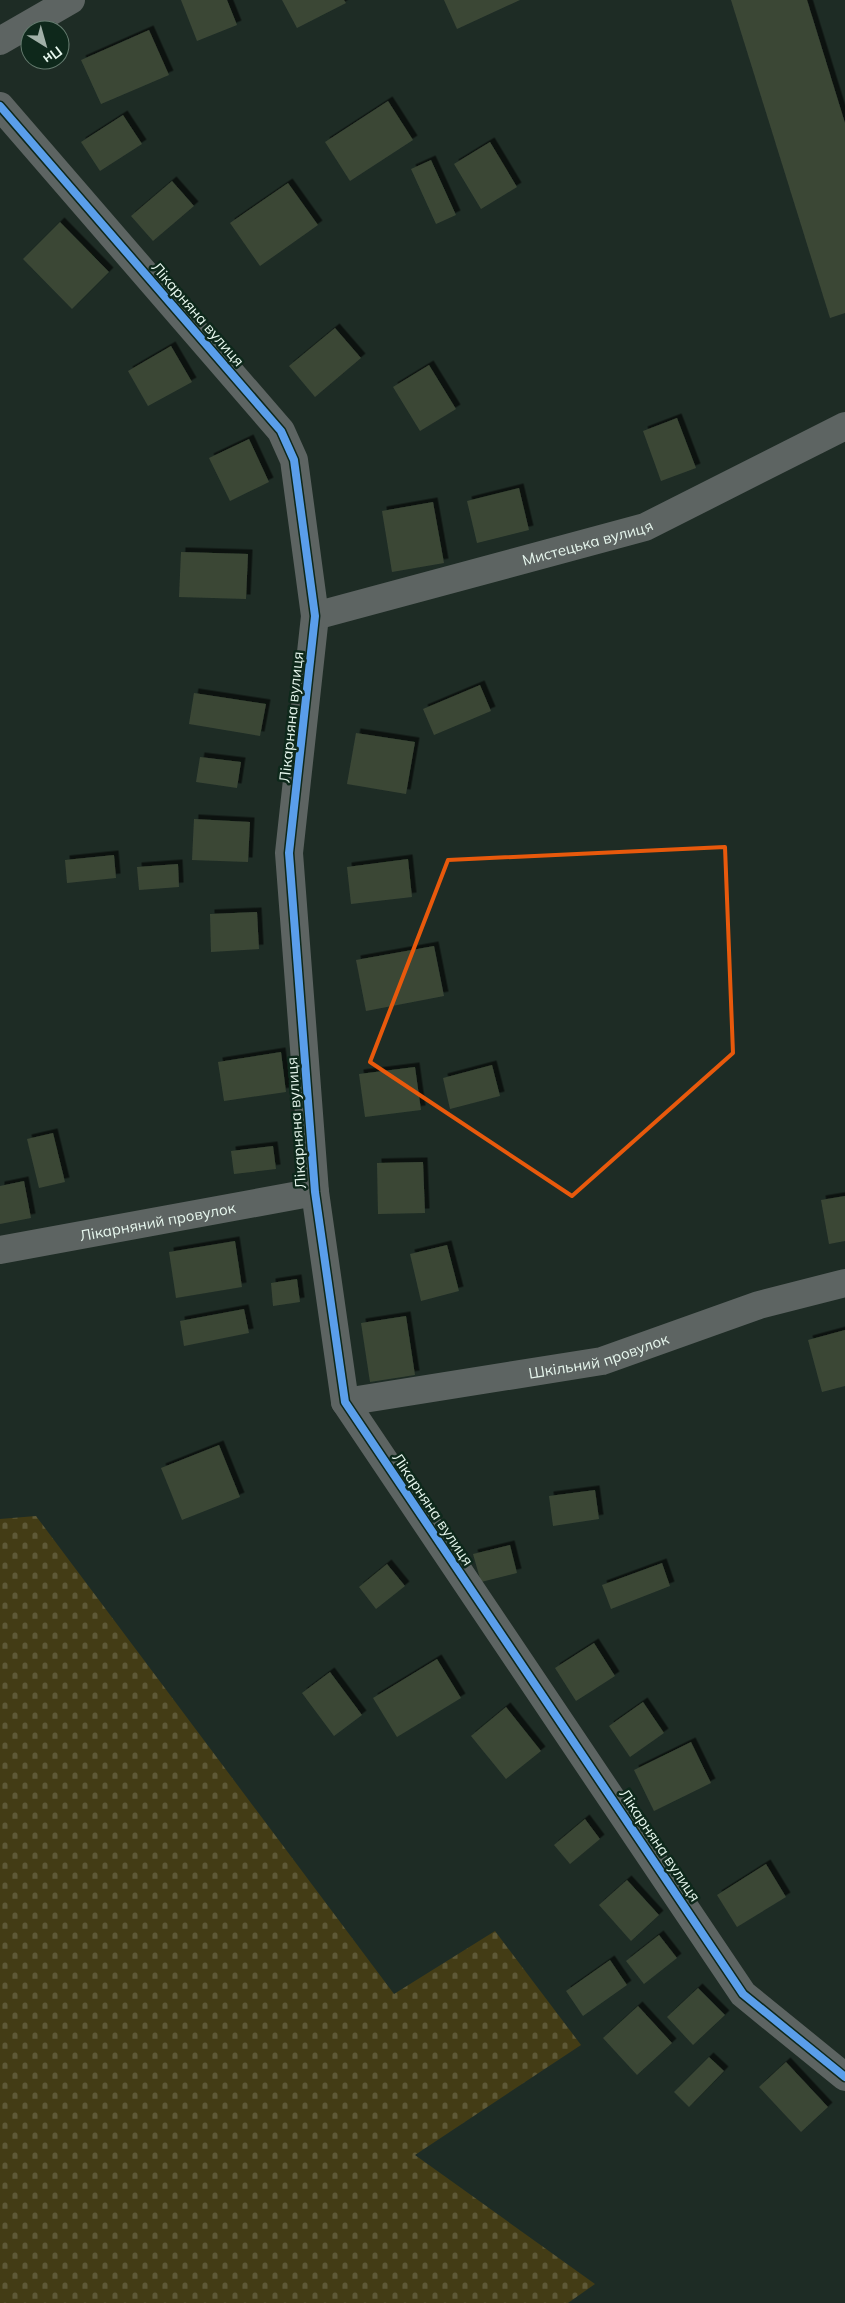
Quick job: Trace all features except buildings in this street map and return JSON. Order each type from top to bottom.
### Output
[{"type":"street","points":[[0,41],[71,0]]},
{"type":"street","name":"Лікарняна вулиця","points":[[0,106],[281,432],[294,460],[315,616],[290,853],[315,1192],[345,1402],[743,1994],[845,2077]]},
{"type":"street","name":"Мистецька вулиця","points":[[315,616],[645,527],[845,426]]},
{"type":"street","name":"Лікарняний провулок","points":[[0,1250],[315,1192]]},
{"type":"street","name":"Шкільний провулок","points":[[345,1402],[602,1361],[759,1305],[845,1283]]},
{"type":"highlighted area","points":[[725,847],[733,1053],[572,1196],[370,1062],[448,860]]},
{"type":"green space","points":[[36,1516],[394,1994],[495,1931],[581,2045],[415,2155],[595,2284],[568,2303],[0,2303],[0,1519]]},
{"type":"cycle path","points":[[0,106],[281,431],[294,460],[315,616],[289,853],[315,1192],[345,1402],[743,1994],[845,2077]]}]
